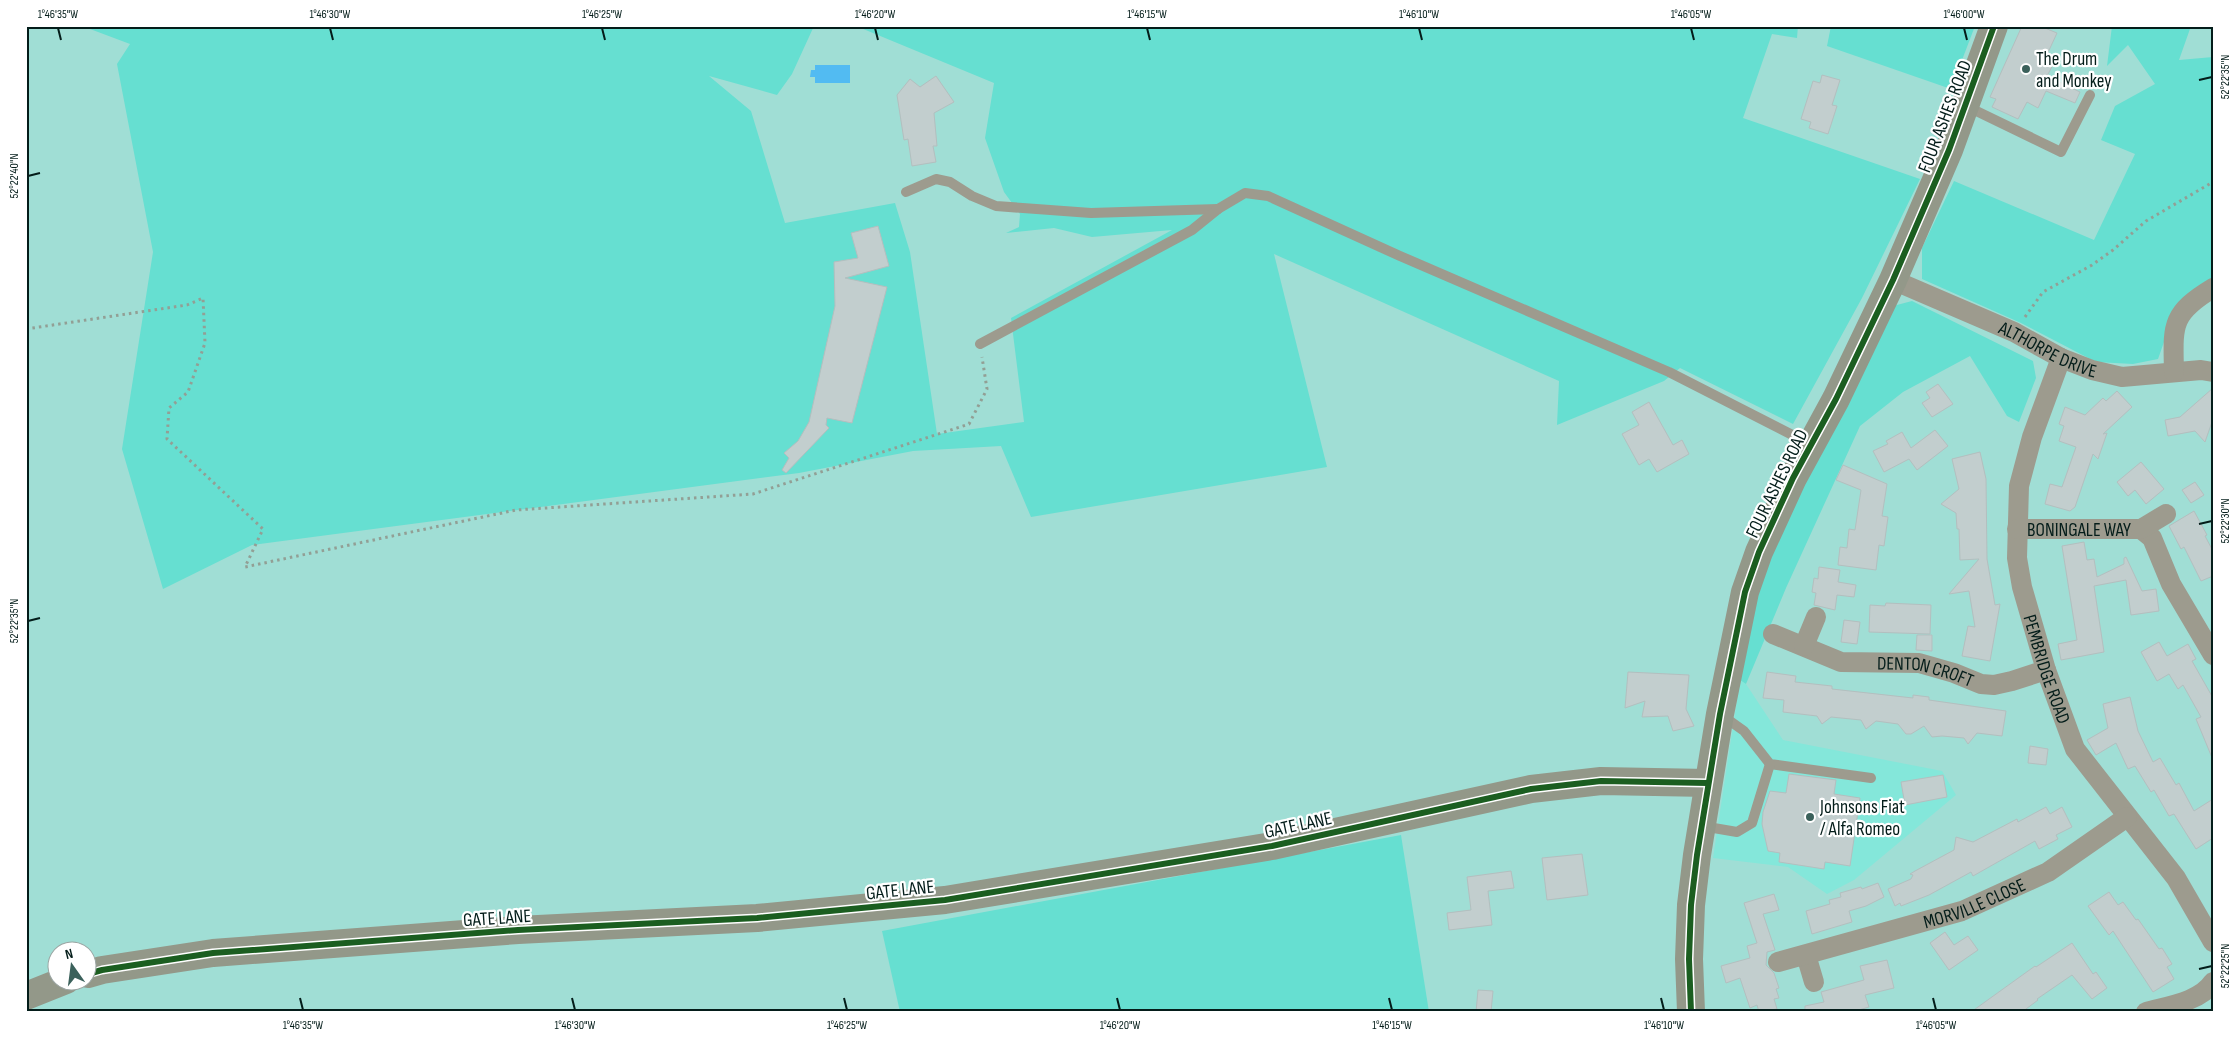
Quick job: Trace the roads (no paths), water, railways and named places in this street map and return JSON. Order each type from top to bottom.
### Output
[{"type":"street","name":"FOUR ASHES ROAD","points":[[1690,1012],[1691,905],[1708,783],[1745,592],[1759,552],[1893,280],[1949,150],[1994,26]]},
{"type":"street","name":"ALTHORPE DRIVE","points":[[1893,280],[2014,332],[2061,358],[2092,370],[2122,376],[2201,370],[2213,372]]},
{"type":"street","points":[[2174,372],[2173,331],[2176,322],[2192,301],[2213,288]]},
{"type":"street","name":"PEMBRIDGE ROAD","points":[[2061,358],[2030,445],[2019,486],[2017,558],[2022,588],[2046,670],[2075,749],[2176,878],[2213,942]]},
{"type":"street","name":"BONINGALE WAY","points":[[2017,529],[2141,529],[2166,514]]},
{"type":"street","name":"BONINGALE WAY","points":[[2141,529],[2152,538],[2171,584],[2213,655]]},
{"type":"street","points":[[1804,646],[1816,617]]},
{"type":"street","name":"DENTON CROFT","points":[[1773,634],[1840,662],[1919,662],[1954,672],[1981,684],[2012,681],[2046,670]]},
{"type":"street","name":"GATE LANE","points":[[98,971],[214,953],[518,930],[757,918],[945,900],[1272,846],[1530,789],[1601,781],[1708,783]]},
{"type":"street","name":"MORVILLE CLOSE","points":[[1778,962],[1962,911],[2048,872],[2127,817]]},
{"type":"street","points":[[1806,955],[1814,982]]},
{"type":"street","points":[[2146,1012],[2195,996],[2209,988],[2213,982]]},
{"type":"street","points":[[26,996],[48,987]]},
{"type":"lane","points":[[1965,106],[2061,152],[2090,95]]},
{"type":"lane","points":[[906,192],[936,179],[950,182],[972,196],[996,206],[1091,213],[1218,209]]},
{"type":"lane","points":[[980,344],[1192,230],[1218,209],[1245,194],[1268,196],[1400,256],[1669,372],[1811,444]]},
{"type":"lane","points":[[1720,714],[1744,731],[1770,764],[1871,778]]},
{"type":"lane","points":[[1702,826],[1737,832],[1752,823],[1770,764]]},
{"type":"place","name":"The Drum and Monkey","points":[[2026,69]]},
{"type":"place","name":"Johnsons Fiat / Alfa Romeo","points":[[1810,817]]}]
